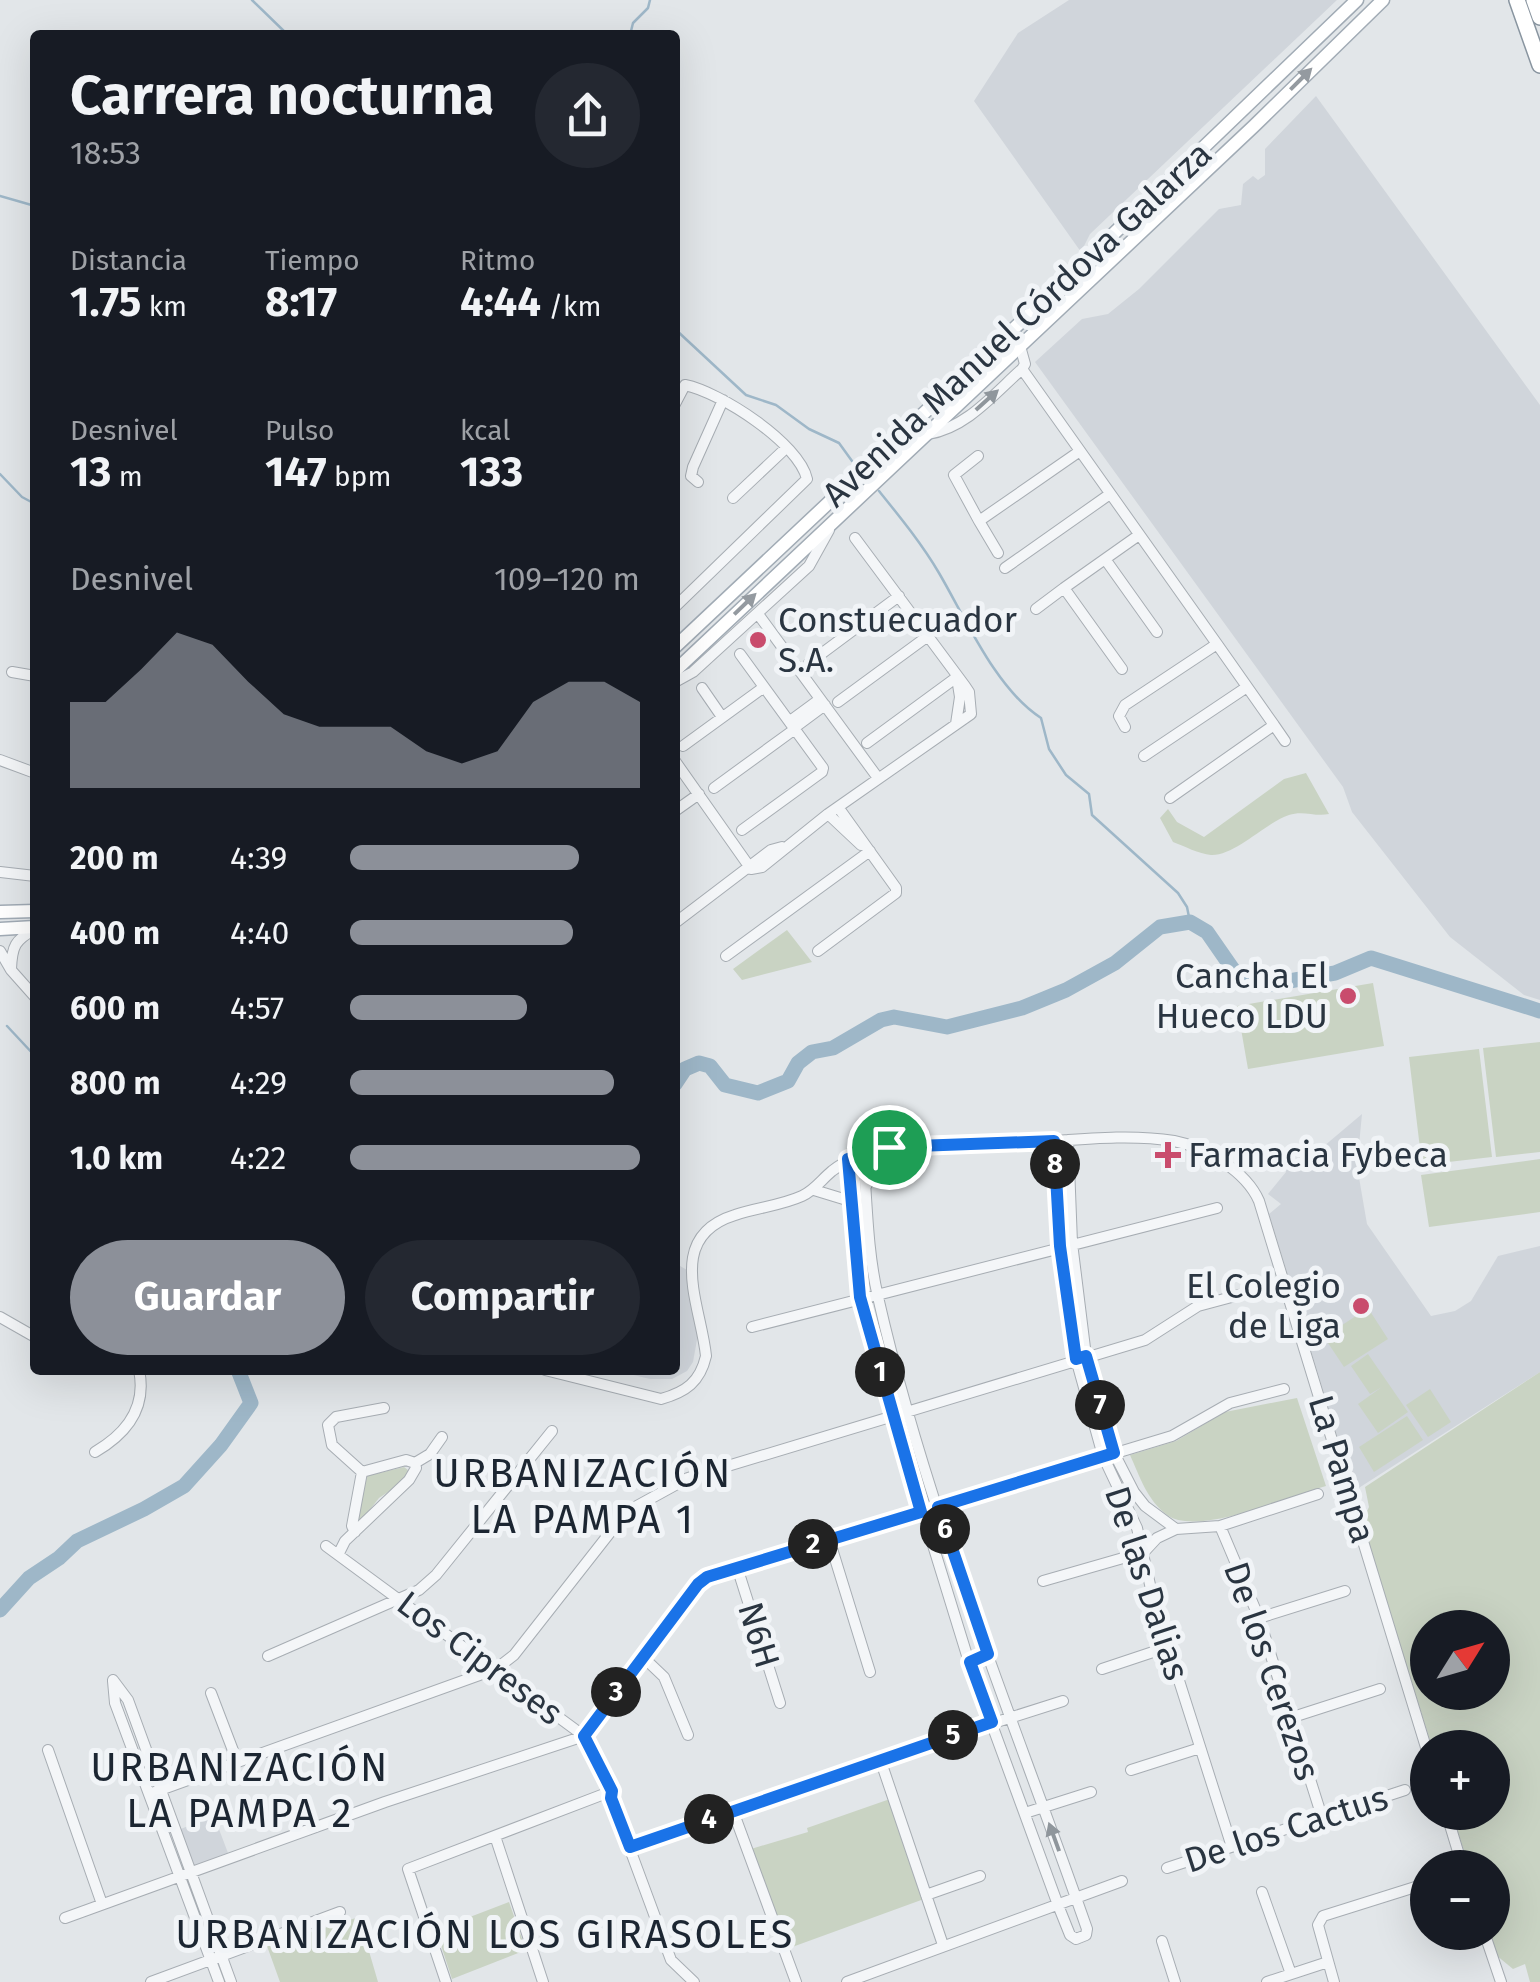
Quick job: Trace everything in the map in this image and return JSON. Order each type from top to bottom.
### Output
[{"type":"highway","points":[[1517,0],[1540,65]]},
{"type":"highway","points":[[1534,0],[1540,18]]},
{"type":"main road","name":"Avenida Manuel Córdova Galarza","points":[[680,642],[1356,0]]},
{"type":"main road","name":"Avenida Manuel Córdova Galarza","points":[[680,666],[1383,0]]},
{"type":"main road","points":[[1250,104],[1254,126]]},
{"type":"main road","points":[[0,912],[30,911]]},
{"type":"main road","points":[[0,929],[30,928]]},
{"type":"street","points":[[926,434],[948,431],[964,421],[1022,370],[1025,364],[1020,346]]},
{"type":"street","points":[[1022,370],[1286,741]]},
{"type":"street","points":[[680,394],[685,385],[723,400],[775,436],[805,471],[807,479],[680,602]]},
{"type":"street","points":[[698,482],[691,476],[693,467],[723,400]]},
{"type":"street","points":[[734,498],[786,448]]},
{"type":"street","points":[[979,521],[1080,451]]},
{"type":"street","points":[[978,456],[954,475],[998,553]]},
{"type":"street","points":[[1005,568],[1110,494]]},
{"type":"street","name":"Avenida Manuel Córdova Galarza","points":[[680,679],[693,672],[809,566],[836,518]]},
{"type":"street","points":[[1036,609],[1140,535]]},
{"type":"street","points":[[680,919],[771,850],[783,847],[971,714],[969,692],[855,538]]},
{"type":"street","points":[[1104,558],[1158,632]]},
{"type":"street","points":[[1064,588],[1122,668]]},
{"type":"street","points":[[810,663],[899,596]]},
{"type":"street","points":[[758,614],[878,778]]},
{"type":"street","points":[[838,702],[928,636]]},
{"type":"street","points":[[1125,727],[1119,716],[1125,705],[1217,644]]},
{"type":"street","points":[[740,654],[822,764],[822,772],[742,830]]},
{"type":"street","points":[[12,672],[30,675]]},
{"type":"street","points":[[956,724],[960,697],[957,677]]},
{"type":"street","points":[[867,742],[957,677]]},
{"type":"street","points":[[683,746],[764,687]]},
{"type":"street","points":[[1144,756],[1246,687]]},
{"type":"street","points":[[702,688],[722,718]]},
{"type":"street","points":[[714,788],[822,702]]},
{"type":"street","points":[[1170,798],[1274,725]]},
{"type":"street","points":[[0,760],[30,772]]},
{"type":"street","points":[[680,768],[750,869]]},
{"type":"street","points":[[680,807],[699,794]]},
{"type":"street","points":[[818,951],[896,893],[870,851],[842,830],[833,810]]},
{"type":"street","points":[[726,956],[870,851]]},
{"type":"street","points":[[0,872],[30,875]]},
{"type":"street","points":[[11,970],[12,948],[30,931]]},
{"type":"street","points":[[0,951],[30,991]]},
{"type":"street","name":"La Pampa","points":[[565,1375],[661,1399],[693,1385],[706,1356],[690,1267],[699,1240],[721,1220],[781,1206],[814,1190],[848,1159],[889,1147],[1121,1138],[1179,1142],[1228,1166],[1254,1190],[1297,1319],[1421,1730]]},
{"type":"street","name":"De las Dalias","points":[[1066,1244],[1068,1140]]},
{"type":"street","name":"De las Dalias","points":[[1054,1141],[1081,1358],[1232,1844]]},
{"type":"street","points":[[866,1186],[879,1163],[908,1148]]},
{"type":"street","points":[[848,1159],[860,1297],[921,1512],[970,1662],[1058,1905],[1070,1935],[1076,1939],[1086,1935],[1087,1929],[938,1507],[877,1294],[863,1154]]},
{"type":"street","points":[[814,1190],[850,1201]]},
{"type":"street","points":[[752,1327],[1217,1208]]},
{"type":"street","points":[[149,1794],[496,1669],[514,1654],[612,1530],[655,1493],[688,1478],[1145,1340],[1198,1306],[1254,1291]]},
{"type":"street","points":[[0,1317],[30,1334]]},
{"type":"street","points":[[94,1452],[128,1428],[138,1408],[141,1375]]},
{"type":"street","points":[[65,1918],[385,1802],[584,1736],[702,1580],[1172,1436],[1230,1403],[1284,1389]]},
{"type":"street","points":[[362,1472],[332,1445],[328,1425],[336,1418],[384,1408]]},
{"type":"street","points":[[268,1656],[403,1600],[436,1575],[552,1431]]},
{"type":"street","points":[[338,1554],[409,1480],[416,1464],[430,1454],[442,1437]]},
{"type":"street","name":"De las Dalias","points":[[1109,1455],[1134,1492],[1176,1529]]},
{"type":"street","points":[[362,1472],[406,1460],[416,1464]]},
{"type":"street","points":[[355,1532],[352,1526],[362,1472]]},
{"type":"street","points":[[1043,1581],[1144,1552],[1157,1538],[1176,1529],[1220,1526],[1318,1494]]},
{"type":"street","points":[[1132,1515],[1163,1521]]},
{"type":"street","name":"De los Cerezos","points":[[1220,1526],[1259,1618],[1322,1817]]},
{"type":"street","points":[[830,1539],[870,1672]]},
{"type":"street","name":"Los Cipreses","points":[[326,1546],[584,1736],[612,1791],[611,1798],[671,1960],[694,1982]]},
{"type":"street","name":"N6H","points":[[737,1567],[780,1703]]},
{"type":"street","points":[[1259,1618],[1346,1591]]},
{"type":"street","points":[[952,1607],[970,1602]]},
{"type":"street","points":[[1102,1669],[1168,1648]]},
{"type":"street","points":[[970,1662],[988,1654]]},
{"type":"street","points":[[643,1656],[664,1677],[688,1735]]},
{"type":"street","points":[[184,1874],[161,1789],[128,1700],[113,1680],[115,1703],[149,1794],[216,1958],[232,1982]]},
{"type":"street","points":[[1290,1718],[1380,1689]]},
{"type":"street","points":[[211,1692],[237,1761]]},
{"type":"street","points":[[630,1847],[880,1759],[1063,1701]]},
{"type":"street","points":[[1131,1770],[1200,1748]]},
{"type":"street","points":[[48,1750],[102,1904]]},
{"type":"street","points":[[880,1759],[943,1945]]},
{"type":"street","name":"De los Cactus","points":[[1166,1868],[1405,1790]]},
{"type":"street","points":[[446,1982],[408,1868],[612,1791]]},
{"type":"street","points":[[1025,1813],[1091,1792]]},
{"type":"street","points":[[733,1810],[796,1982]]},
{"type":"street","points":[[495,1836],[543,1982]]},
{"type":"street","points":[[926,1896],[980,1876]]},
{"type":"street","points":[[848,1982],[1122,1881]]},
{"type":"street","points":[[1334,1982],[1318,1925],[1322,1916],[1410,1889]]},
{"type":"street","points":[[1262,1892],[1291,1974]]},
{"type":"street","points":[[150,1982],[340,1912]]},
{"type":"street","points":[[1162,1941],[1175,1982]]},
{"type":"street","points":[[1490,1950],[1501,1982]]},
{"type":"street","points":[[216,1958],[219,1982]]},
{"type":"street","points":[[1267,1982],[1328,1962]]},
{"type":"shaded area","points":[[1069,0],[1337,0],[1090,234],[1081,252],[974,101],[1018,33]]},
{"type":"shaded area","points":[[1316,96],[1540,405],[1540,1000],[1524,995],[1450,937],[1352,812],[1343,787],[1035,362],[1082,319],[1108,314],[1139,289],[1219,209],[1241,205],[1243,184],[1253,176],[1258,180],[1265,175],[1265,149]]},
{"type":"shaded area","name":"El Colegio de Liga","points":[[1362,1114],[1357,1166],[1367,1224],[1431,1316],[1455,1311],[1471,1301],[1498,1256],[1540,1246],[1540,1372],[1354,1491],[1269,1214],[1281,1204],[1268,1194],[1286,1172],[1286,1162],[1317,1152]]},
{"type":"shaded area","points":[[680,1266],[687,1270],[698,1334],[693,1362],[680,1375]]},
{"type":"shaded area","points":[[634,1375],[680,1375],[672,1379]]},
{"type":"shaded area","points":[[214,1816],[228,1853],[193,1866],[178,1830]]},
{"type":"green space","points":[[1306,773],[1329,814],[1289,815],[1220,854],[1202,853],[1173,842],[1160,818],[1168,809],[1177,822],[1204,837],[1284,779]]},
{"type":"green space","points":[[787,930],[812,962],[742,980],[733,969]]},
{"type":"green space","points":[[1373,983],[1384,1046],[1248,1069],[1237,1006]]},
{"type":"green space","points":[[1540,1042],[1540,1152],[1496,1157],[1483,1048]]},
{"type":"green space","points":[[1479,1049],[1492,1157],[1422,1165],[1409,1057]]},
{"type":"green space","points":[[1540,1159],[1540,1212],[1429,1227],[1421,1175]]},
{"type":"green space","points":[[1368,1308],[1388,1339],[1344,1367],[1324,1337]]},
{"type":"green space","points":[[1368,1354],[1408,1412],[1378,1433],[1358,1404],[1382,1387],[1370,1394],[1351,1366]]},
{"type":"green space","points":[[1540,1372],[1540,1982],[1530,1982],[1525,1964],[1513,1969],[1494,1950],[1510,1950],[1510,1850],[1464,1850],[1457,1830],[1510,1830],[1510,1730],[1427,1730],[1420,1710],[1510,1710],[1510,1610],[1410,1610],[1410,1676],[1362,1522],[1369,1507],[1365,1487]]},
{"type":"green space","points":[[1430,1389],[1451,1422],[1428,1437],[1406,1405]]},
{"type":"green space","points":[[1297,1398],[1326,1486],[1245,1512],[1200,1521],[1167,1515],[1149,1495],[1130,1455],[1176,1441],[1225,1412]]},
{"type":"green space","points":[[1407,1416],[1423,1440],[1374,1472],[1359,1447]]},
{"type":"green space","points":[[404,1467],[408,1470],[403,1482],[379,1498],[358,1520],[367,1476]]},
{"type":"green space","points":[[890,1799],[924,1899],[784,1950],[751,1849],[808,1832],[807,1828]]},
{"type":"green space","points":[[509,1902],[526,1950],[452,1979],[436,1930]]},
{"type":"green space","points":[[359,1917],[378,1982],[280,1982],[267,1946]]},
{"type":"waterway","points":[[252,0],[283,30]]},
{"type":"waterway","points":[[631,30],[650,0]]},
{"type":"waterway","points":[[0,196],[30,205]]},
{"type":"waterway","points":[[680,334],[746,395],[776,405],[809,429],[839,443],[852,461]]},
{"type":"waterway","points":[[0,474],[30,501]]},
{"type":"waterway","points":[[879,491],[932,562],[996,672],[1041,718],[1049,749],[1066,775],[1089,794],[1092,815],[1178,893],[1190,922]]},
{"type":"waterway","points":[[680,1076],[685,1069],[699,1063],[710,1066],[725,1085],[758,1093],[788,1081],[798,1063],[812,1052],[833,1048],[881,1020],[894,1017],[947,1027],[1022,1008],[1115,963],[1160,927],[1190,922],[1207,932],[1241,981],[1272,984],[1335,973],[1371,958],[1540,1011]]},
{"type":"waterway","points":[[7,1026],[30,1051]]},
{"type":"waterway","points":[[0,1610],[29,1578],[77,1541],[184,1486],[221,1445],[251,1403],[240,1375]]},
{"type":"place","name":"Constuecuador S.A.","points":[[758,640]]},
{"type":"place","name":"Cancha El Hueco LDU","points":[[1348,996]]},
{"type":"place","name":"Farmacia Fybeca","points":[[1168,1155]]},
{"type":"place","name":"El Colegio de Liga","points":[[1361,1306]]},
{"type":"district","name":"URBANIZACIÓN LA PAMPA 1","points":[[583,1497]]},
{"type":"district","name":"URBANIZACIÓN LA PAMPA 2","points":[[240,1791]]},
{"type":"district","name":"URBANIZACIÓN LOS GIRASOLES","points":[[485,1935]]},
{"type":"route","points":[[1054,1141],[1060,1246],[1076,1359],[1086,1356],[1114,1453],[938,1507],[988,1654],[970,1662],[992,1722],[630,1847],[611,1798],[612,1791],[584,1736],[698,1584],[707,1577],[921,1512],[860,1297],[850,1201],[848,1159],[889,1147],[1054,1141]]}]
